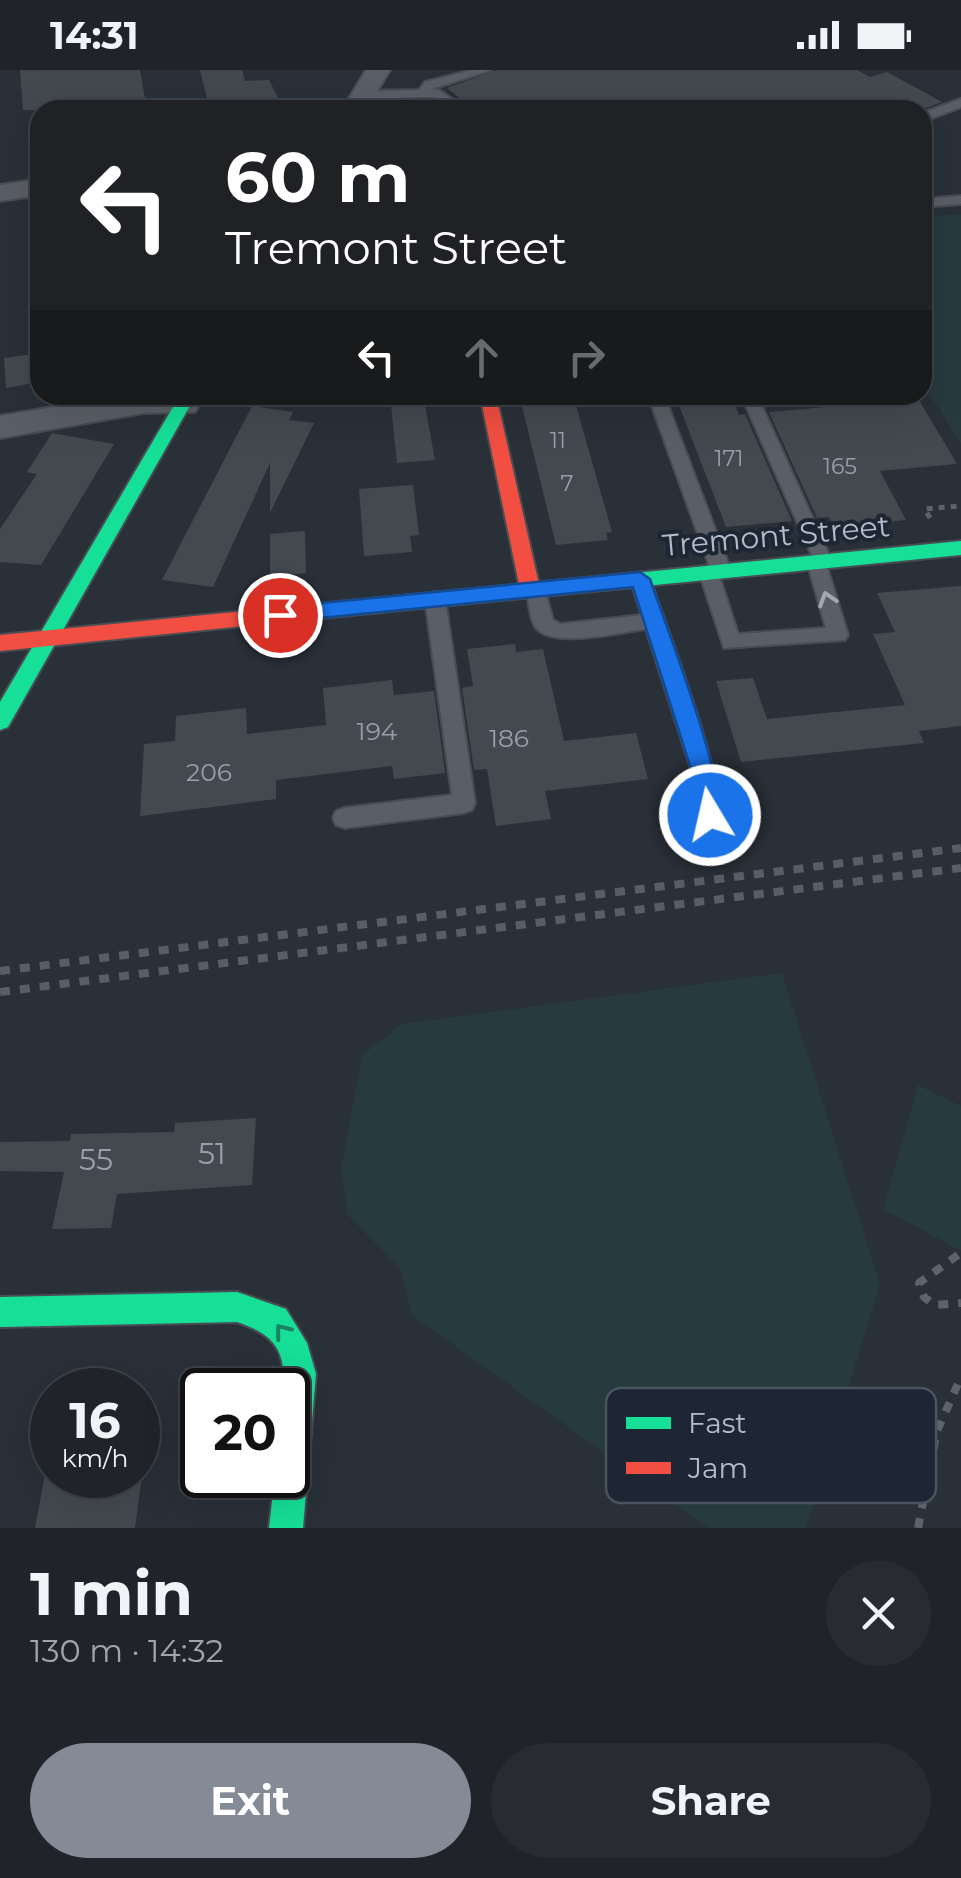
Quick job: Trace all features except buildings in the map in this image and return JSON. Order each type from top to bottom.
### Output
[{"type":"street","points":[[360,100],[378,70]]},
{"type":"street","points":[[0,193],[30,188]]},
{"type":"street","points":[[0,427],[127,405]]},
{"type":"street","points":[[0,721],[183,405]]},
{"type":"street","points":[[490,405],[533,589]]},
{"type":"street","name":"Tremont Street","points":[[0,643],[961,548]]},
{"type":"street","points":[[0,1312],[237,1307],[275,1320],[292,1343],[300,1374],[286,1528]]},
{"type":"lane","points":[[423,92],[429,85],[484,70]]},
{"type":"lane","points":[[372,100],[423,92],[449,100]]},
{"type":"lane","points":[[932,114],[961,103]]},
{"type":"lane","points":[[932,202],[961,200]]},
{"type":"lane","points":[[659,405],[715,572],[731,642],[838,635],[819,562],[753,405]]},
{"type":"lane","points":[[640,579],[704,772],[710,815]]},
{"type":"lane","points":[[533,589],[544,624],[558,632],[654,621]]},
{"type":"lane","points":[[344,818],[464,803],[435,599]]},
{"type":"path","points":[[958,1255],[944,1267],[929,1271],[919,1282],[926,1300],[933,1306],[948,1308],[961,1304]]},
{"type":"path","points":[[936,1437],[952,1391],[961,1378]]},
{"type":"path","points":[[918,1528],[923,1503]]},
{"type":"green space","points":[[961,214],[961,444],[932,397],[932,216]]},
{"type":"green space","points":[[782,973],[880,1284],[848,1388],[606,1388],[606,1454],[412,1315],[400,1268],[347,1214],[341,1170],[362,1055],[402,1024]]},
{"type":"green space","points":[[918,1085],[961,1106],[961,1251],[883,1209]]},
{"type":"green space","points":[[674,1503],[814,1503],[806,1528],[709,1528]]},
{"type":"railway","points":[[0,971],[961,848]]},
{"type":"railway","points":[[0,992],[961,868]]},
{"type":"traffic: fast","points":[[0,721],[182,405]]},
{"type":"traffic: fast","points":[[421,601],[961,548]]},
{"type":"traffic: fast","points":[[0,1312],[237,1307],[275,1320],[292,1343],[300,1374],[286,1528]]},
{"type":"traffic: jam","points":[[490,405],[530,589]]},
{"type":"traffic: jam","points":[[0,643],[421,601]]},
{"type":"route","points":[[280,615],[640,579],[704,772],[710,815]]}]
